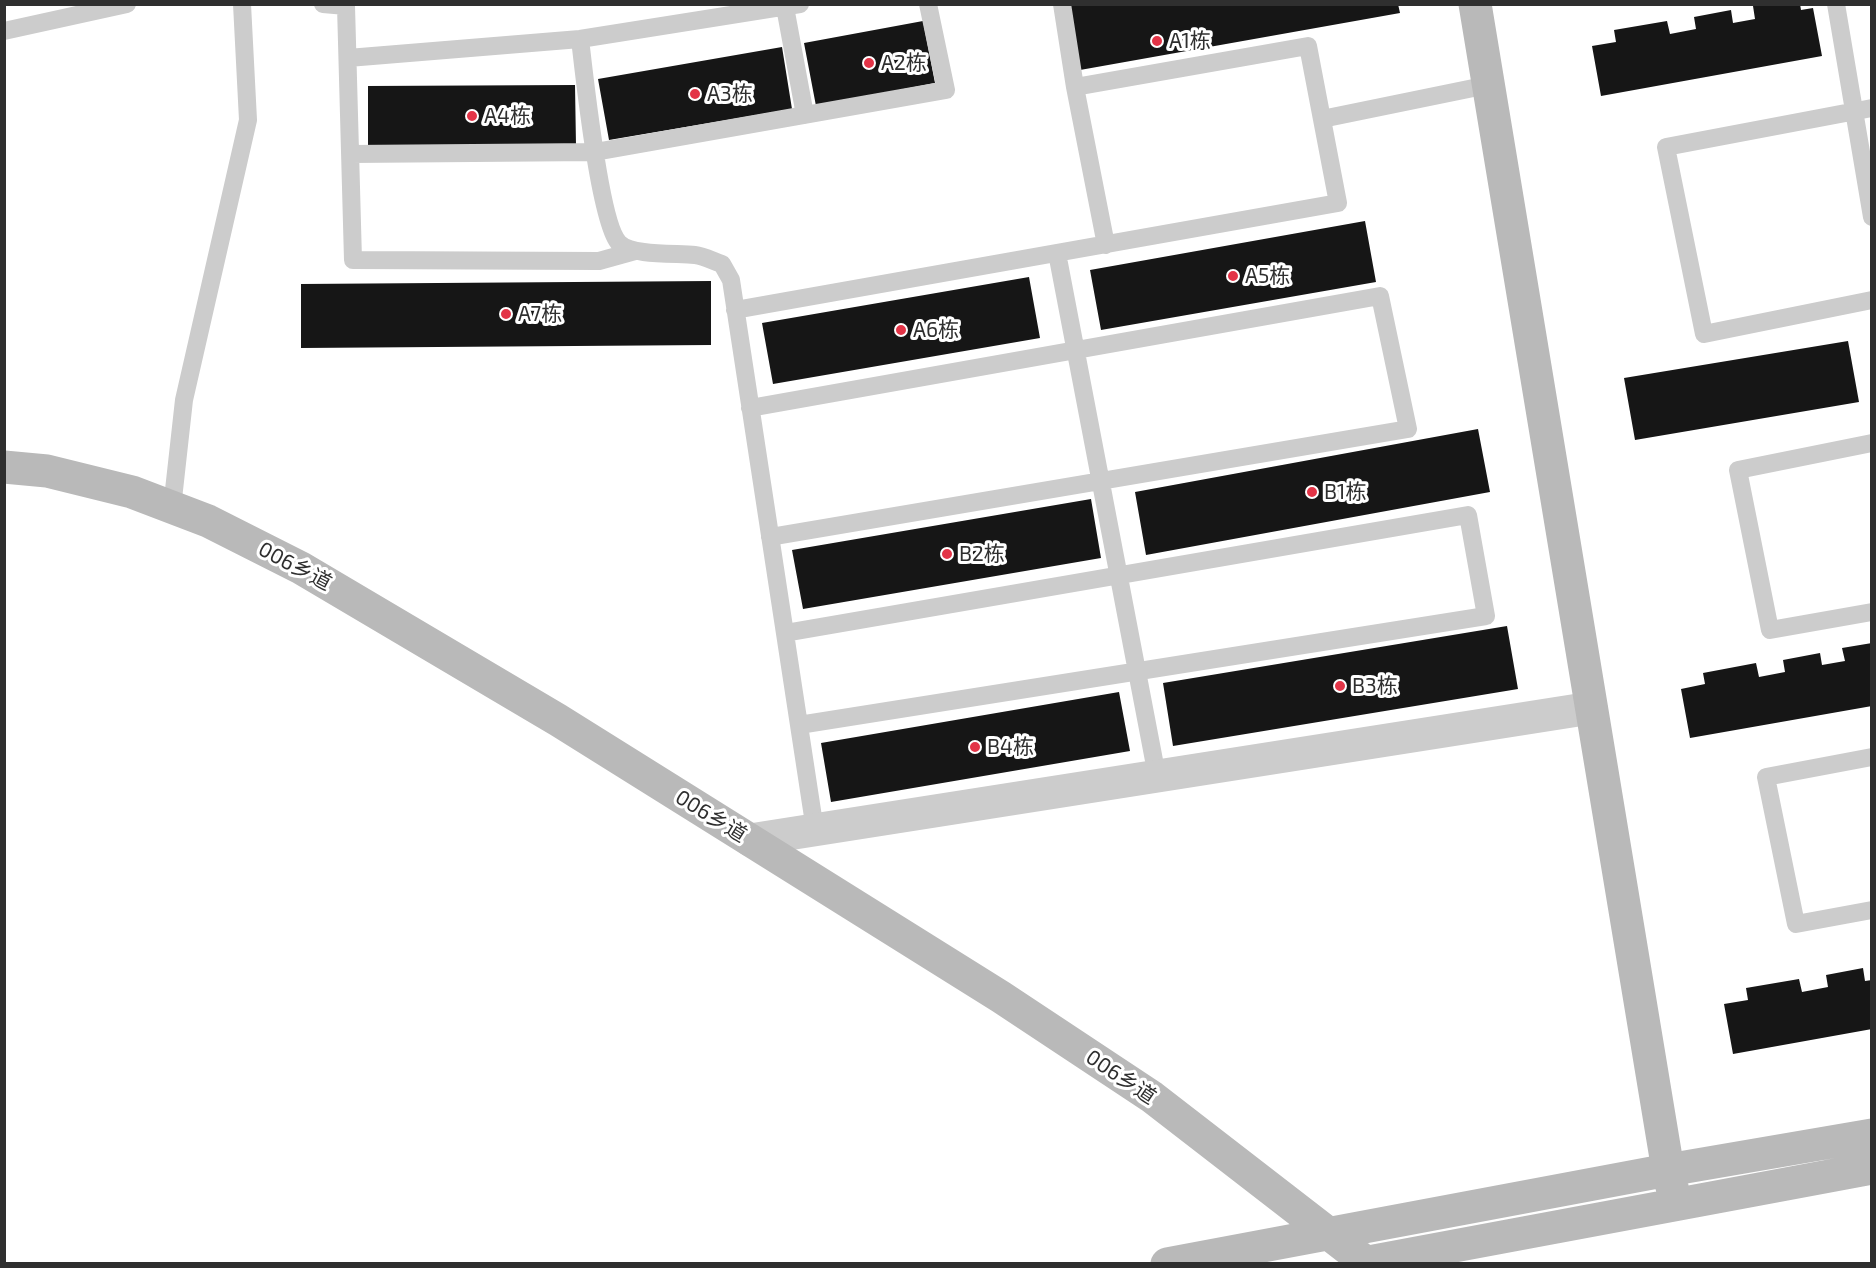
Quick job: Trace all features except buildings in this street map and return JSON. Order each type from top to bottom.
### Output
[{"type":"street","points":[[1475,4],[1668,1170],[1676,1204]]},
{"type":"street","name":"006乡道","points":[[4,467],[47,471],[132,492],[208,521],[301,568],[558,720],[1001,998],[1152,1097],[1330,1232],[1364,1263]]},
{"type":"street","points":[[750,840],[1591,708]]},
{"type":"street","points":[[1167,1263],[1668,1170],[1872,1135]]},
{"type":"street","points":[[1364,1263],[1872,1168]]},
{"type":"lane","points":[[4,31],[127,4]]},
{"type":"lane","points":[[172,508],[184,400],[248,120],[242,4]]},
{"type":"lane","points":[[322,4],[346,6],[353,260],[599,261],[635,251],[698,256],[722,264],[731,280],[815,830]]},
{"type":"lane","points":[[351,154],[595,152],[946,90],[928,4]]},
{"type":"lane","points":[[1062,4],[1075,87],[1106,245]]},
{"type":"lane","points":[[1836,4],[1863,110],[1872,218]]},
{"type":"lane","points":[[348,58],[580,39],[792,6],[805,115]]},
{"type":"lane","points":[[580,39],[595,152],[608,219],[618,243],[635,251]]},
{"type":"lane","points":[[735,310],[1338,203],[1308,46],[1075,87]]},
{"type":"lane","points":[[1322,119],[1488,85]]},
{"type":"lane","points":[[1863,110],[1666,147],[1704,334],[1872,300]]},
{"type":"lane","points":[[1057,253],[1158,776]]},
{"type":"lane","points":[[750,408],[1380,296],[1408,429],[770,537]]},
{"type":"lane","points":[[1872,443],[1738,470],[1770,630],[1872,612]]},
{"type":"lane","points":[[785,633],[1468,515],[1486,616],[799,725]]},
{"type":"lane","points":[[1872,757],[1766,777],[1796,924],[1872,910]]},
{"type":"place","name":"A1栋","points":[[1157,41]]},
{"type":"place","name":"A2栋","points":[[869,63]]},
{"type":"place","name":"A3栋","points":[[695,94]]},
{"type":"place","name":"A4栋","points":[[472,116]]},
{"type":"place","name":"A5栋","points":[[1233,276]]},
{"type":"place","name":"A7栋","points":[[506,314]]},
{"type":"place","name":"A6栋","points":[[901,330]]},
{"type":"place","name":"B1栋","points":[[1312,492]]},
{"type":"place","name":"B2栋","points":[[947,554]]},
{"type":"place","name":"B3栋","points":[[1340,686]]},
{"type":"place","name":"B4栋","points":[[975,747]]}]
